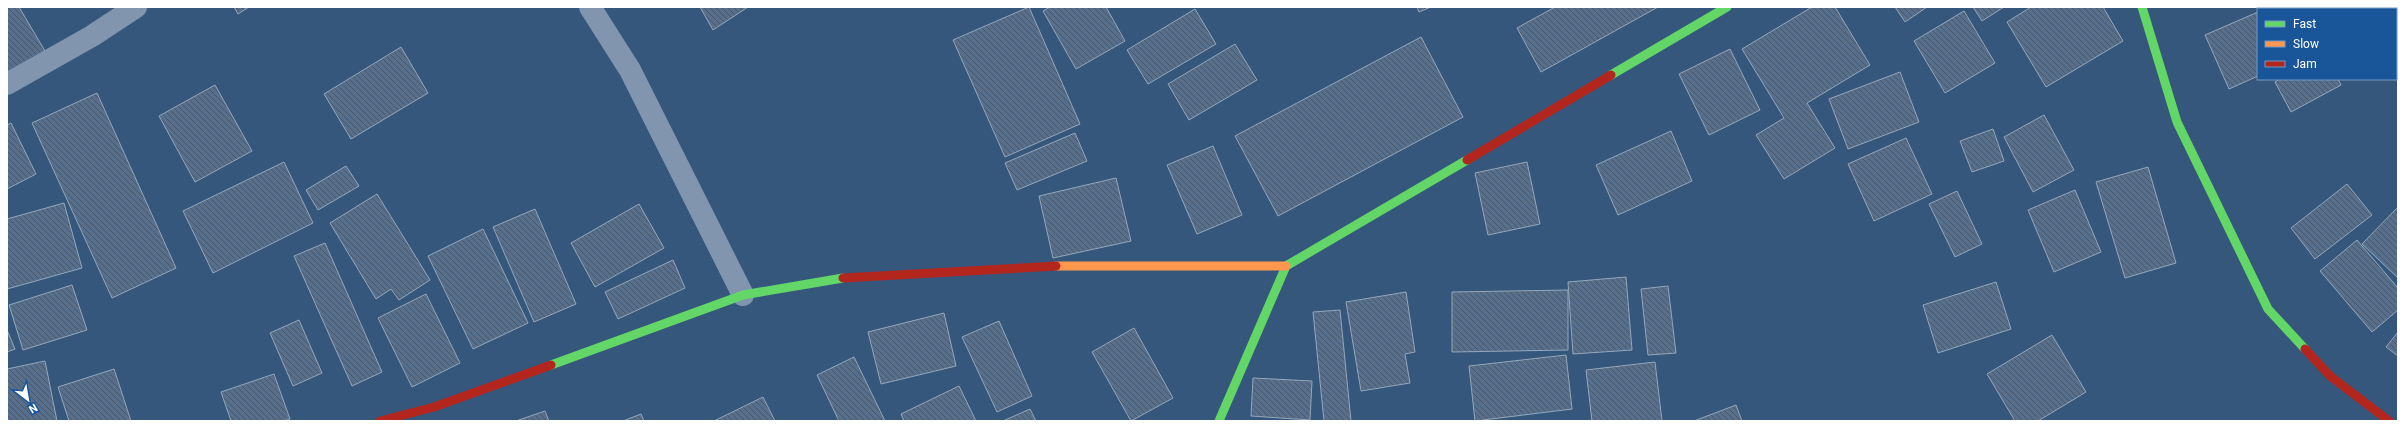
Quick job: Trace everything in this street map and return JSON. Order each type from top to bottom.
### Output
[{"type":"street","points":[[7,84],[92,36],[136,7]]},
{"type":"street","points":[[590,7],[630,70],[743,295]]},
{"type":"street","points":[[380,421],[434,407],[743,295],[847,278],[946,271],[1069,265],[1286,266],[1727,7]]},
{"type":"street","points":[[2142,7],[2177,122],[2268,309],[2330,376],[2389,421]]},
{"type":"street","points":[[1219,421],[1286,266]]},
{"type":"building","points":[[7,7],[19,7],[45,51],[7,74]]},
{"type":"building","points":[[234,7],[249,7],[238,14]]},
{"type":"building","points":[[700,7],[748,7],[713,30]]},
{"type":"building","points":[[1029,7],[1080,124],[1005,157],[953,40]]},
{"type":"building","points":[[1050,7],[1106,7],[1125,41],[1076,69],[1043,11]]},
{"type":"building","points":[[1417,7],[1431,7],[1419,12]]},
{"type":"building","points":[[1555,7],[1658,7],[1541,72],[1517,28]]},
{"type":"building","points":[[1812,7],[1835,7],[1870,65],[1807,103],[1835,148],[1784,179],[1756,135],[1784,118],[1742,49]]},
{"type":"building","points":[[1895,7],[1927,7],[1905,22]]},
{"type":"building","points":[[1973,7],[2004,7],[1982,21]]},
{"type":"building","points":[[2031,7],[2103,7],[2123,41],[2046,87],[2007,22]]},
{"type":"building","points":[[2320,7],[2320,8],[2266,8]]},
{"type":"building","points":[[2338,7],[2398,7],[2398,31],[2397,8]]},
{"type":"building","points":[[1195,9],[1216,44],[1148,84],[1127,50]]},
{"type":"building","points":[[1964,11],[1995,63],[1945,93],[1914,41]]},
{"type":"building","points":[[2257,12],[2257,76],[2229,89],[2205,35]]},
{"type":"building","points":[[1421,37],[1463,117],[1278,216],[1235,136]]},
{"type":"building","points":[[1235,44],[1257,80],[1189,120],[1168,84]]},
{"type":"building","points":[[401,47],[428,93],[351,139],[324,94]]},
{"type":"building","points":[[1730,49],[1760,110],[1709,135],[1679,74]]},
{"type":"building","points":[[1900,72],[1919,122],[1848,149],[1829,99]]},
{"type":"building","points":[[2278,80],[2338,80],[2341,85],[2291,112],[2275,82]]},
{"type":"building","points":[[215,85],[252,151],[195,182],[159,116]]},
{"type":"building","points":[[97,93],[176,268],[112,298],[32,123]]},
{"type":"building","points":[[2044,115],[2074,170],[2033,192],[2004,137]]},
{"type":"building","points":[[11,123],[36,174],[7,189],[7,125]]},
{"type":"building","points":[[1993,129],[2004,161],[1972,172],[1960,141]]},
{"type":"building","points":[[1671,131],[1692,181],[1618,215],[1596,165]]},
{"type":"building","points":[[1075,133],[1087,161],[1017,190],[1005,163]]},
{"type":"building","points":[[1906,138],[1932,194],[1874,221],[1848,164]]},
{"type":"building","points":[[1213,146],[1242,215],[1197,234],[1167,165]]},
{"type":"building","points":[[284,162],[313,223],[213,273],[183,211]]},
{"type":"building","points":[[1527,162],[1540,224],[1488,235],[1475,173]]},
{"type":"building","points":[[346,166],[359,186],[318,210],[306,190]]},
{"type":"building","points":[[2148,167],[2176,263],[2125,278],[2096,182]]},
{"type":"building","points":[[1116,178],[1131,241],[1053,258],[1039,196]]},
{"type":"building","points":[[2347,184],[2372,215],[2315,259],[2291,228]]},
{"type":"building","points":[[2075,190],[2101,252],[2054,272],[2028,210]]},
{"type":"building","points":[[1957,191],[1982,244],[1955,257],[1929,204]]},
{"type":"building","points":[[377,194],[430,280],[399,300],[391,289],[376,299],[330,223]]},
{"type":"building","points":[[64,203],[82,268],[7,289],[7,219]]},
{"type":"building","points":[[639,204],[664,248],[595,287],[571,243]]},
{"type":"building","points":[[2398,207],[2398,278],[2362,244]]},
{"type":"building","points":[[535,209],[576,304],[534,322],[493,227]]},
{"type":"building","points":[[483,229],[528,323],[473,349],[428,256]]},
{"type":"building","points":[[2357,240],[2398,288],[2398,310],[2372,332],[2320,271]]},
{"type":"building","points":[[325,243],[382,372],[352,386],[294,256]]},
{"type":"building","points":[[673,260],[685,288],[618,319],[605,292]]},
{"type":"building","points":[[1626,277],[1632,350],[1573,354],[1568,282]]},
{"type":"building","points":[[1996,282],[2011,329],[1938,353],[1923,305]]},
{"type":"building","points":[[72,285],[87,330],[23,350],[9,305]]},
{"type":"building","points":[[1668,286],[1676,353],[1648,355],[1641,289]]},
{"type":"building","points":[[1568,290],[1568,350],[1452,352],[1452,292]]},
{"type":"building","points":[[1406,292],[1415,352],[1405,354],[1410,383],[1361,391],[1346,302]]},
{"type":"building","points":[[426,294],[460,363],[412,387],[378,318]]},
{"type":"building","points":[[1340,310],[1351,421],[1324,421],[1313,312]]},
{"type":"building","points":[[944,313],[956,366],[881,384],[868,332]]},
{"type":"building","points":[[299,320],[322,373],[293,386],[270,333]]},
{"type":"building","points":[[999,321],[1032,396],[997,412],[962,337]]},
{"type":"building","points":[[1134,328],[1173,398],[1131,421],[1092,352]]},
{"type":"building","points":[[7,330],[15,349],[7,352]]},
{"type":"building","points":[[2398,332],[2398,356],[2386,347]]},
{"type":"building","points":[[2052,335],[2086,392],[2038,421],[2015,421],[1987,374]]},
{"type":"building","points":[[1566,355],[1572,409],[1475,421],[1469,366]]},
{"type":"building","points":[[854,357],[885,421],[839,421],[817,375]]},
{"type":"building","points":[[45,361],[57,421],[7,421],[7,369]]},
{"type":"building","points":[[1655,362],[1662,421],[1592,421],[1586,370]]},
{"type":"building","points":[[114,369],[131,421],[69,421],[58,387]]},
{"type":"building","points":[[274,374],[290,419],[283,421],[231,421],[221,392]]},
{"type":"building","points":[[1253,378],[1312,381],[1310,420],[1251,416]]},
{"type":"building","points":[[959,386],[976,421],[904,421],[901,414]]},
{"type":"building","points":[[763,397],[775,421],[714,421]]},
{"type":"building","points":[[1736,405],[1742,421],[1694,421]]},
{"type":"building","points":[[1030,409],[1036,421],[1003,421]]},
{"type":"building","points":[[545,411],[549,421],[516,421]]},
{"type":"building","points":[[641,414],[644,421],[623,421]]},
{"type":"traffic: fast","points":[[1611,75],[1727,7]]},
{"type":"traffic: fast","points":[[2142,7],[2177,122],[2268,309],[2305,349]]},
{"type":"traffic: fast","points":[[1219,421],[1286,266],[1467,160]]},
{"type":"traffic: fast","points":[[551,365],[743,295],[843,278]]},
{"type":"traffic: slow","points":[[1056,266],[1286,266]]},
{"type":"traffic: jam","points":[[1467,160],[1611,75]]},
{"type":"traffic: jam","points":[[843,278],[1056,266]]},
{"type":"traffic: jam","points":[[2305,349],[2330,376],[2389,421]]},
{"type":"traffic: jam","points":[[380,421],[434,407],[551,365]]}]
